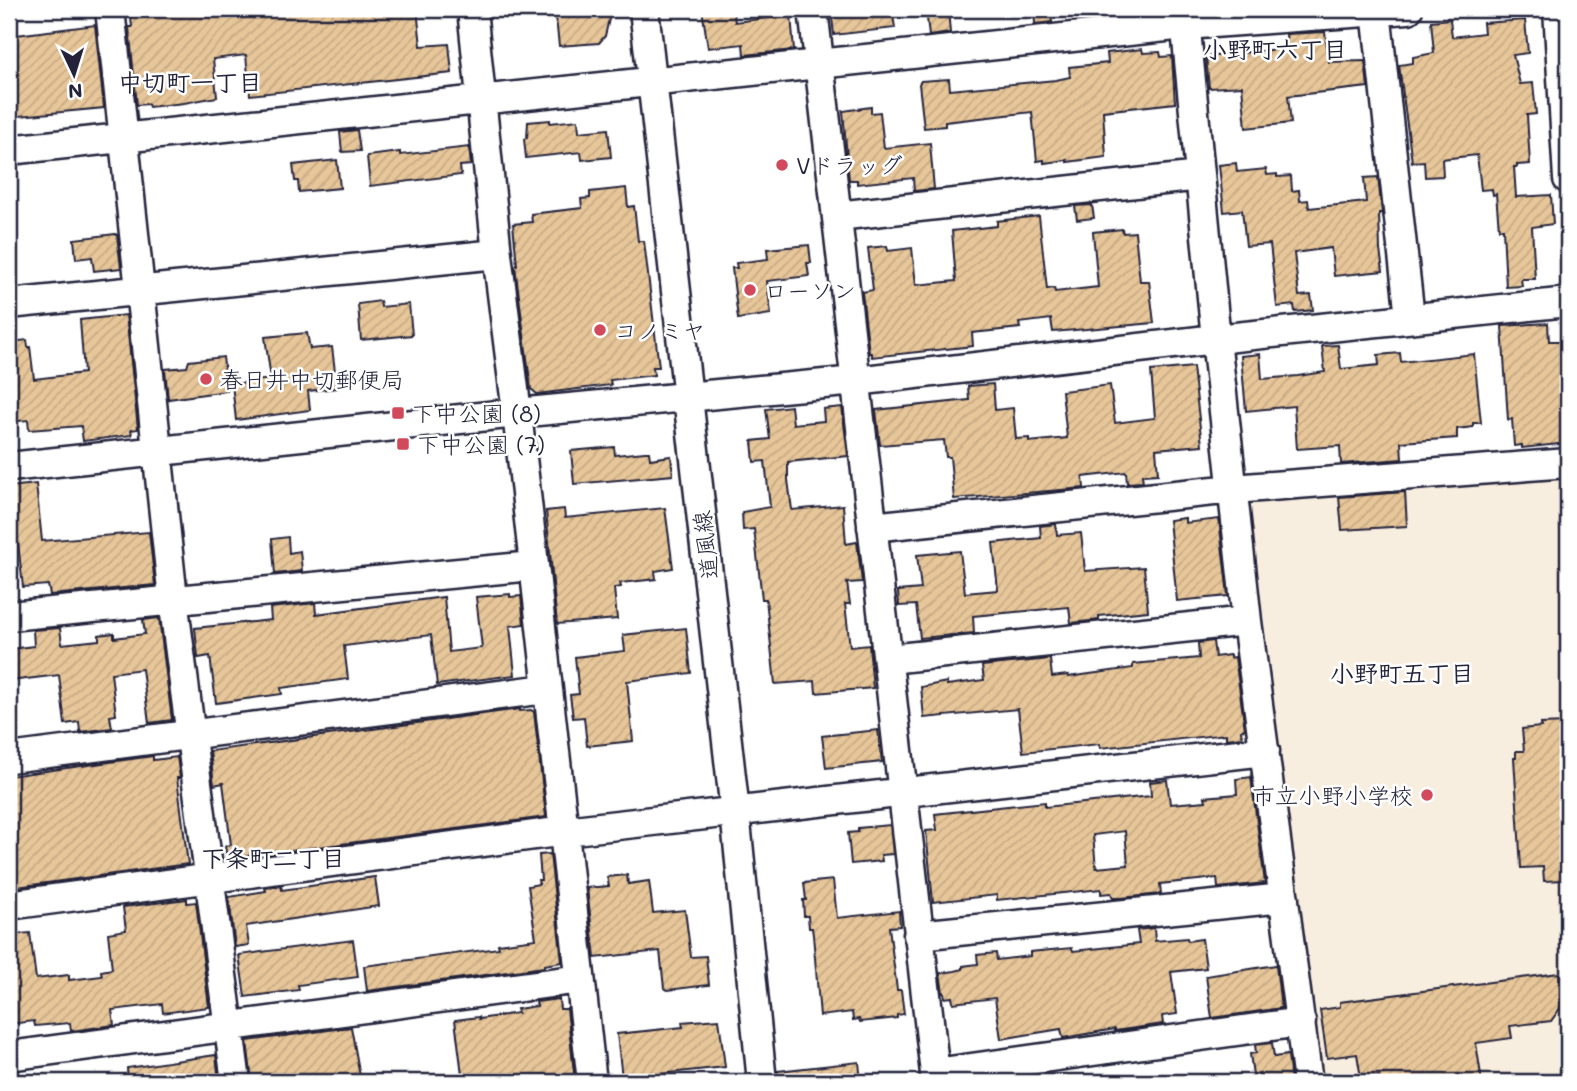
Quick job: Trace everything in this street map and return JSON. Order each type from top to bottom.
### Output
[{"type":"street","points":[[110,9],[173,599],[236,1082]]},
{"type":"street","points":[[472,9],[497,254],[592,1082]]},
{"type":"street","name":"道風線","points":[[644,9],[735,812],[762,1082]]},
{"type":"street","points":[[813,9],[935,1077],[1301,1022]]},
{"type":"street","points":[[9,150],[653,83],[1185,17],[1408,9]]},
{"type":"street","points":[[1558,9],[1568,179]]},
{"type":"street","points":[[1376,11],[1410,318]]},
{"type":"street","points":[[1185,17],[1247,621],[1308,1082]]},
{"type":"street","points":[[837,216],[1200,176]]},
{"type":"street","points":[[9,304],[497,254]]},
{"type":"street","points":[[9,467],[517,412],[856,381],[1568,302]]},
{"type":"street","points":[[872,527],[1233,488],[1568,463]]},
{"type":"street","points":[[9,616],[533,566]]},
{"type":"street","points":[[889,659],[1247,621]]},
{"type":"street","points":[[9,758],[546,689]]},
{"type":"street","points":[[9,905],[565,831],[1265,751]]},
{"type":"street","points":[[918,936],[1284,898]]},
{"type":"street","points":[[9,1056],[580,979]]},
{"type":"shaded area","name":"市立小野小学校","points":[[1566,479],[1568,1082],[1321,1082],[1250,508],[1257,500]]},
{"type":"building","points":[[130,9],[233,9],[234,14],[293,9],[417,9],[421,46],[449,44],[452,73],[250,95],[246,55],[213,59],[217,97],[149,107],[148,104],[137,105],[129,27],[132,27]]},
{"type":"building","points":[[555,9],[606,9],[609,19],[605,36],[599,43],[559,46]]},
{"type":"building","points":[[702,9],[733,9],[735,22],[791,15],[794,50],[744,55],[743,44],[708,48]]},
{"type":"building","points":[[831,9],[892,9],[895,28],[834,35]]},
{"type":"building","points":[[926,9],[948,9],[950,33],[929,36]]},
{"type":"building","points":[[1034,9],[1051,9],[1052,22],[1035,24]]},
{"type":"building","points":[[1450,19],[1452,37],[1484,33],[1483,23],[1525,20],[1528,53],[1513,55],[1520,84],[1533,83],[1536,114],[1527,115],[1530,164],[1514,167],[1516,197],[1551,195],[1553,224],[1532,227],[1535,279],[1521,279],[1522,286],[1506,287],[1503,229],[1499,229],[1496,194],[1493,195],[1492,189],[1481,190],[1477,155],[1442,159],[1443,176],[1425,177],[1424,161],[1412,162],[1399,65],[1413,63],[1413,57],[1434,53],[1431,21]]},
{"type":"building","points":[[95,25],[104,108],[9,117],[9,36]]},
{"type":"building","points":[[1325,32],[1329,62],[1365,61],[1368,87],[1288,96],[1291,123],[1246,128],[1242,86],[1209,88],[1206,57],[1287,48],[1286,34]]},
{"type":"building","points":[[1142,49],[1143,53],[1160,52],[1161,57],[1172,56],[1175,103],[1103,111],[1106,157],[1067,162],[1037,161],[1032,112],[945,122],[945,126],[924,128],[919,84],[921,81],[949,79],[950,90],[1056,80],[1070,77],[1069,67],[1108,63],[1107,53]]},
{"type":"building","points":[[871,107],[871,113],[880,112],[884,148],[930,143],[934,189],[914,191],[913,178],[857,184],[857,180],[849,180],[843,111]]},
{"type":"building","points":[[550,120],[550,123],[578,120],[579,132],[608,129],[611,157],[582,160],[581,152],[526,158],[524,139],[527,138],[528,122]]},
{"type":"building","points":[[357,130],[360,151],[342,152],[340,132]]},
{"type":"building","points":[[469,147],[471,165],[460,166],[461,175],[370,186],[367,156]]},
{"type":"building","points":[[337,160],[340,188],[299,192],[293,165]]},
{"type":"building","points":[[1236,163],[1237,172],[1266,169],[1267,175],[1291,176],[1292,191],[1299,190],[1300,201],[1308,200],[1309,208],[1366,202],[1364,178],[1378,177],[1383,271],[1334,276],[1331,248],[1294,253],[1299,296],[1311,295],[1313,310],[1295,312],[1294,305],[1277,307],[1270,244],[1246,246],[1242,210],[1224,212],[1219,165]]},
{"type":"building","points":[[626,188],[628,207],[634,206],[638,241],[644,241],[659,367],[653,367],[654,375],[610,380],[611,385],[537,394],[531,389],[515,266],[513,224],[532,222],[531,214],[582,208],[581,199],[590,198],[590,192]]},
{"type":"building","points":[[1092,205],[1094,218],[1077,220],[1075,206]]},
{"type":"building","points":[[1039,216],[1047,289],[1054,288],[1055,292],[1098,287],[1093,232],[1122,229],[1123,233],[1135,232],[1140,281],[1149,281],[1154,323],[1053,332],[1051,319],[1019,323],[1020,328],[972,333],[973,346],[872,357],[872,353],[869,353],[862,292],[873,290],[868,248],[887,246],[888,251],[912,248],[916,285],[956,281],[952,231],[997,226],[997,221]]},
{"type":"building","points":[[115,234],[121,268],[94,271],[92,257],[76,259],[74,239]]},
{"type":"building","points":[[809,245],[809,276],[767,281],[771,314],[738,319],[732,268],[737,268],[736,263],[768,259],[767,249]]},
{"type":"building","points":[[380,301],[381,307],[409,304],[412,335],[361,340],[358,304]]},
{"type":"building","points":[[126,315],[138,429],[131,430],[132,435],[83,441],[81,426],[29,430],[28,420],[9,422],[9,345],[12,345],[12,342],[27,340],[34,379],[84,373],[80,320]]},
{"type":"building","points":[[1548,323],[1549,341],[1563,341],[1568,443],[1522,448],[1522,445],[1514,446],[1512,419],[1508,420],[1502,326]]},
{"type":"building","points":[[307,333],[310,349],[332,347],[337,388],[308,391],[310,410],[236,420],[232,384],[271,379],[265,337]]},
{"type":"building","points":[[1338,345],[1341,369],[1379,365],[1378,355],[1400,353],[1401,362],[1474,354],[1481,423],[1457,429],[1457,438],[1401,442],[1402,459],[1341,464],[1340,446],[1297,449],[1294,406],[1246,411],[1241,356],[1260,354],[1262,379],[1298,376],[1325,372],[1322,346]]},
{"type":"building","points":[[223,357],[227,391],[168,399],[165,369],[187,367],[189,361]]},
{"type":"building","points":[[1193,367],[1202,445],[1156,449],[1158,474],[1142,475],[1143,482],[1127,483],[1126,472],[1083,477],[1084,488],[954,499],[950,457],[946,457],[944,440],[880,445],[876,410],[969,400],[968,386],[993,384],[995,410],[1013,408],[1016,439],[1029,438],[1029,442],[1067,438],[1062,391],[1110,385],[1115,423],[1155,418],[1151,371]]},
{"type":"building","points":[[791,406],[793,424],[824,421],[823,409],[842,407],[848,456],[788,462],[788,480],[792,510],[843,505],[846,544],[857,542],[862,582],[847,583],[850,604],[845,604],[850,647],[869,645],[873,688],[816,693],[815,681],[775,684],[766,599],[762,599],[754,529],[743,530],[742,512],[770,507],[765,461],[754,462],[752,441],[770,439],[766,409]]},
{"type":"building","points":[[614,447],[615,455],[649,452],[650,459],[671,456],[673,475],[574,484],[571,451]]},
{"type":"building","points":[[36,484],[42,541],[149,532],[155,585],[50,595],[48,585],[23,587],[18,543],[13,543],[9,487]]},
{"type":"building","points":[[1405,492],[1407,526],[1342,530],[1339,497]]},
{"type":"building","points":[[665,508],[673,568],[655,571],[656,579],[620,583],[621,587],[614,588],[617,619],[557,624],[546,511],[564,509],[565,518]]},
{"type":"building","points":[[1185,518],[1185,523],[1219,519],[1228,596],[1177,601],[1169,520]]},
{"type":"building","points":[[1056,524],[1057,535],[1081,533],[1085,571],[1144,567],[1148,611],[1099,616],[1099,620],[1071,623],[1069,607],[973,616],[974,633],[920,638],[916,605],[899,606],[898,591],[921,589],[917,555],[960,551],[965,593],[998,590],[993,543],[1041,538],[1040,526]]},
{"type":"building","points":[[288,537],[289,553],[300,551],[302,571],[275,574],[272,539]]},
{"type":"building","points":[[510,594],[510,597],[521,596],[524,624],[510,626],[515,675],[437,685],[431,635],[344,646],[348,679],[281,688],[282,694],[216,703],[210,656],[198,658],[195,628],[271,620],[270,608],[315,603],[316,614],[444,597],[449,652],[482,648],[476,597]]},
{"type":"building","points":[[159,618],[172,720],[149,723],[142,669],[111,673],[116,715],[110,716],[112,728],[80,732],[79,722],[65,724],[59,675],[9,681],[9,649],[34,646],[33,630],[60,628],[62,644],[99,640],[99,635],[114,633],[114,638],[145,634],[143,620]]},
{"type":"building","points":[[686,628],[691,673],[627,681],[633,741],[587,746],[584,717],[573,718],[570,695],[579,694],[575,657],[625,651],[623,635]]},
{"type":"building","points":[[1213,641],[1215,657],[1235,657],[1245,729],[1241,730],[1242,737],[1226,739],[1226,734],[1100,748],[1099,744],[1023,752],[1018,709],[924,718],[921,687],[984,680],[982,666],[1050,659],[1052,677],[1068,677],[1133,668],[1133,664],[1199,658],[1198,643]]},
{"type":"building","points":[[520,709],[534,712],[546,817],[227,859],[225,846],[231,845],[223,783],[214,785],[210,751]]},
{"type":"building","points":[[1568,723],[1568,865],[1563,866],[1564,880],[1544,881],[1543,867],[1521,868],[1514,758],[1516,751],[1524,751],[1522,729],[1541,727],[1540,724]]},
{"type":"building","points":[[878,730],[882,762],[826,768],[822,736]]},
{"type":"building","points":[[153,756],[153,760],[177,757],[180,778],[177,778],[188,864],[9,888],[9,776]]},
{"type":"building","points":[[1251,777],[1265,883],[1218,888],[1217,878],[1160,884],[1161,894],[1121,898],[1113,898],[1111,893],[1101,894],[1101,889],[997,900],[997,895],[933,902],[926,831],[937,830],[935,814],[1045,802],[1045,807],[1151,796],[1150,782],[1167,780],[1170,804],[1206,801],[1205,797],[1237,794],[1236,779]],"holes":[[[1125,831],[1128,865],[1096,868],[1093,835]]]},
{"type":"building","points":[[890,825],[893,854],[881,855],[882,861],[851,864],[848,833],[858,832],[858,828]]},
{"type":"building","points":[[550,854],[562,962],[544,967],[367,991],[364,966],[499,948],[498,944],[536,939],[528,886],[539,884],[538,880],[541,880],[539,855]]},
{"type":"building","points":[[627,875],[628,884],[649,881],[653,913],[685,910],[691,957],[706,956],[709,985],[668,990],[664,988],[660,951],[595,958],[587,888],[609,886],[607,877]]},
{"type":"building","points":[[375,877],[379,906],[246,926],[249,945],[235,947],[229,897],[266,891],[265,888],[281,886],[282,890]]},
{"type":"building","points":[[833,880],[837,918],[899,911],[900,926],[889,927],[897,990],[901,990],[904,1014],[897,1015],[897,1018],[860,1022],[859,1019],[853,1020],[852,1012],[820,1016],[812,928],[809,928],[808,916],[804,916],[804,883]]},
{"type":"building","points":[[187,899],[187,903],[196,902],[209,1007],[163,1013],[162,1004],[112,1010],[114,1025],[71,1031],[70,1023],[35,1026],[34,1021],[9,1024],[9,935],[30,933],[36,979],[69,975],[69,980],[102,976],[101,971],[112,969],[108,933],[126,930],[123,907]]},
{"type":"building","points":[[1154,928],[1155,941],[1202,939],[1206,968],[1171,972],[1177,1014],[1162,1016],[1163,1024],[1063,1038],[1061,1029],[1001,1039],[995,998],[953,1003],[952,997],[945,998],[943,993],[940,973],[978,964],[977,955],[996,953],[997,960],[1030,956],[1030,952],[1072,948],[1073,951],[1139,944],[1137,930]]},
{"type":"building","points":[[353,940],[358,977],[298,985],[299,990],[245,997],[239,955]]},
{"type":"building","points":[[1276,965],[1281,1008],[1212,1018],[1206,976]]},
{"type":"building","points":[[1559,973],[1561,1007],[1551,1021],[1510,1026],[1512,1038],[1476,1043],[1482,1082],[1380,1082],[1379,1076],[1361,1078],[1357,1054],[1327,1058],[1320,1010],[1340,1007],[1340,1002]]},
{"type":"building","points":[[559,999],[560,1009],[567,1009],[575,1082],[463,1082],[455,1020],[518,1013],[517,1009],[537,1006],[536,1002]]},
{"type":"building","points":[[719,1019],[725,1067],[622,1078],[617,1034],[683,1027],[682,1022]]},
{"type":"building","points":[[351,1027],[360,1076],[316,1082],[252,1082],[247,1041]]},
{"type":"building","points":[[1272,1043],[1274,1057],[1288,1055],[1291,1082],[1254,1082],[1250,1054],[1256,1053],[1255,1045]]},
{"type":"building","points":[[216,1055],[219,1082],[128,1082],[127,1068]]},
{"type":"building","points":[[859,1062],[861,1082],[778,1082],[778,1071]]},
{"type":"place","name":"Vドラッグ","points":[[782,165]]},
{"type":"place","name":"ローソン","points":[[750,290]]},
{"type":"place","name":"コノミヤ","points":[[600,330]]},
{"type":"place","name":"春日井中切郵便局","points":[[206,379]]},
{"type":"place","name":"下中公園 (8)","points":[[398,413]]},
{"type":"place","name":"下中公園 (7)","points":[[403,444]]},
{"type":"place","name":"市立小野小学校","points":[[1427,795]]},
{"type":"district","name":"小野町六丁目","points":[[1275,48]]},
{"type":"district","name":"中切町一丁目","points":[[190,81]]},
{"type":"district","name":"小野町五丁目","points":[[1402,672]]},
{"type":"district","name":"下条町二丁目","points":[[273,857]]}]
